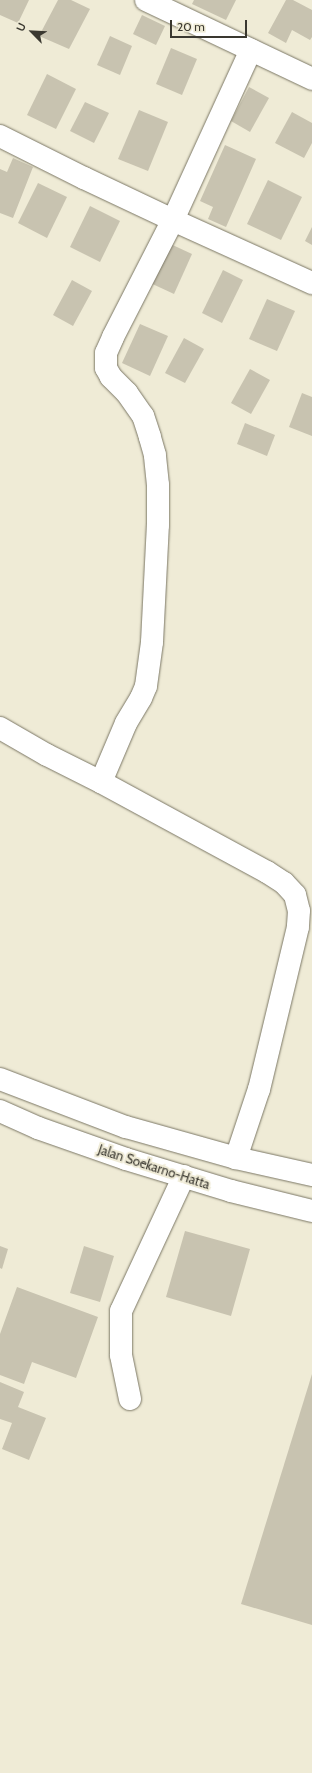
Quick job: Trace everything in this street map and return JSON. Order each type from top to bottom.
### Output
[{"type":"street","points":[[146,0],[312,79]]},
{"type":"street","points":[[101,782],[126,723],[141,698],[146,686],[152,642],[158,525],[158,486],[155,456],[150,437],[143,416],[127,393],[111,377],[106,368],[106,353],[173,220],[252,50]]},
{"type":"street","points":[[0,136],[173,220],[312,283]]},
{"type":"street","points":[[0,728],[47,755],[101,782],[267,872],[284,883],[295,895],[299,911],[298,927],[259,1089],[236,1158]]},
{"type":"street","points":[[0,1079],[126,1127],[236,1158],[312,1175]]},
{"type":"street","name":"Jalan Soekarno-Hatta","points":[[0,1111],[38,1128],[126,1159],[231,1191],[312,1211]]},
{"type":"street","points":[[130,1399],[121,1356],[121,1311],[184,1176]]},
{"type":"building","points":[[0,0],[29,0],[18,23],[0,15]]},
{"type":"building","points":[[58,0],[71,0],[90,9],[69,49],[39,36]]},
{"type":"building","points":[[194,0],[236,0],[226,20],[192,4]]},
{"type":"building","points":[[286,0],[293,0],[312,10],[312,37],[310,40],[292,30],[286,43],[268,33]]},
{"type":"building","points":[[142,15],[165,26],[156,45],[133,34]]},
{"type":"building","points":[[110,36],[132,46],[120,75],[97,65]]},
{"type":"building","points":[[171,48],[197,59],[182,95],[156,84]]},
{"type":"building","points":[[47,74],[76,89],[56,129],[27,115]]},
{"type":"building","points":[[249,87],[269,98],[250,132],[231,121]]},
{"type":"building","points":[[85,102],[109,113],[94,143],[70,131]]},
{"type":"building","points":[[139,110],[168,122],[148,171],[118,159]]},
{"type":"building","points":[[292,112],[312,123],[312,143],[304,158],[275,143]]},
{"type":"building","points":[[225,145],[256,159],[226,227],[208,219],[213,207],[200,201]]},
{"type":"building","points":[[13,158],[33,167],[13,218],[0,213],[0,169],[7,172]]},
{"type":"building","points":[[268,180],[302,197],[281,240],[247,224]]},
{"type":"building","points":[[38,183],[67,197],[47,238],[18,223]]},
{"type":"building","points":[[90,206],[120,221],[100,262],[70,247]]},
{"type":"building","points":[[312,227],[312,245],[305,241]]},
{"type":"building","points":[[164,241],[192,254],[174,294],[146,281]]},
{"type":"building","points":[[223,270],[243,280],[222,323],[202,313]]},
{"type":"building","points":[[72,280],[92,291],[73,326],[53,315]]},
{"type":"building","points":[[267,299],[295,311],[277,351],[249,339]]},
{"type":"building","points":[[140,324],[168,336],[150,376],[122,363]]},
{"type":"building","points":[[184,338],[204,349],[185,383],[165,373]]},
{"type":"building","points":[[250,369],[270,380],[251,414],[231,403]]},
{"type":"building","points":[[302,393],[312,397],[312,436],[289,427]]},
{"type":"building","points":[[245,423],[275,435],[267,456],[237,444]]},
{"type":"building","points":[[185,1231],[250,1249],[231,1316],[166,1297]]},
{"type":"building","points":[[0,1246],[8,1249],[2,1269],[0,1268]]},
{"type":"building","points":[[84,1246],[114,1256],[100,1302],[70,1293]]},
{"type":"building","points":[[17,1287],[98,1317],[76,1378],[32,1362],[24,1384],[0,1375],[0,1334]]},
{"type":"building","points":[[312,1374],[312,1625],[241,1604]]},
{"type":"building","points":[[0,1382],[24,1392],[18,1407],[46,1418],[29,1460],[2,1449],[12,1423],[0,1419]]}]
